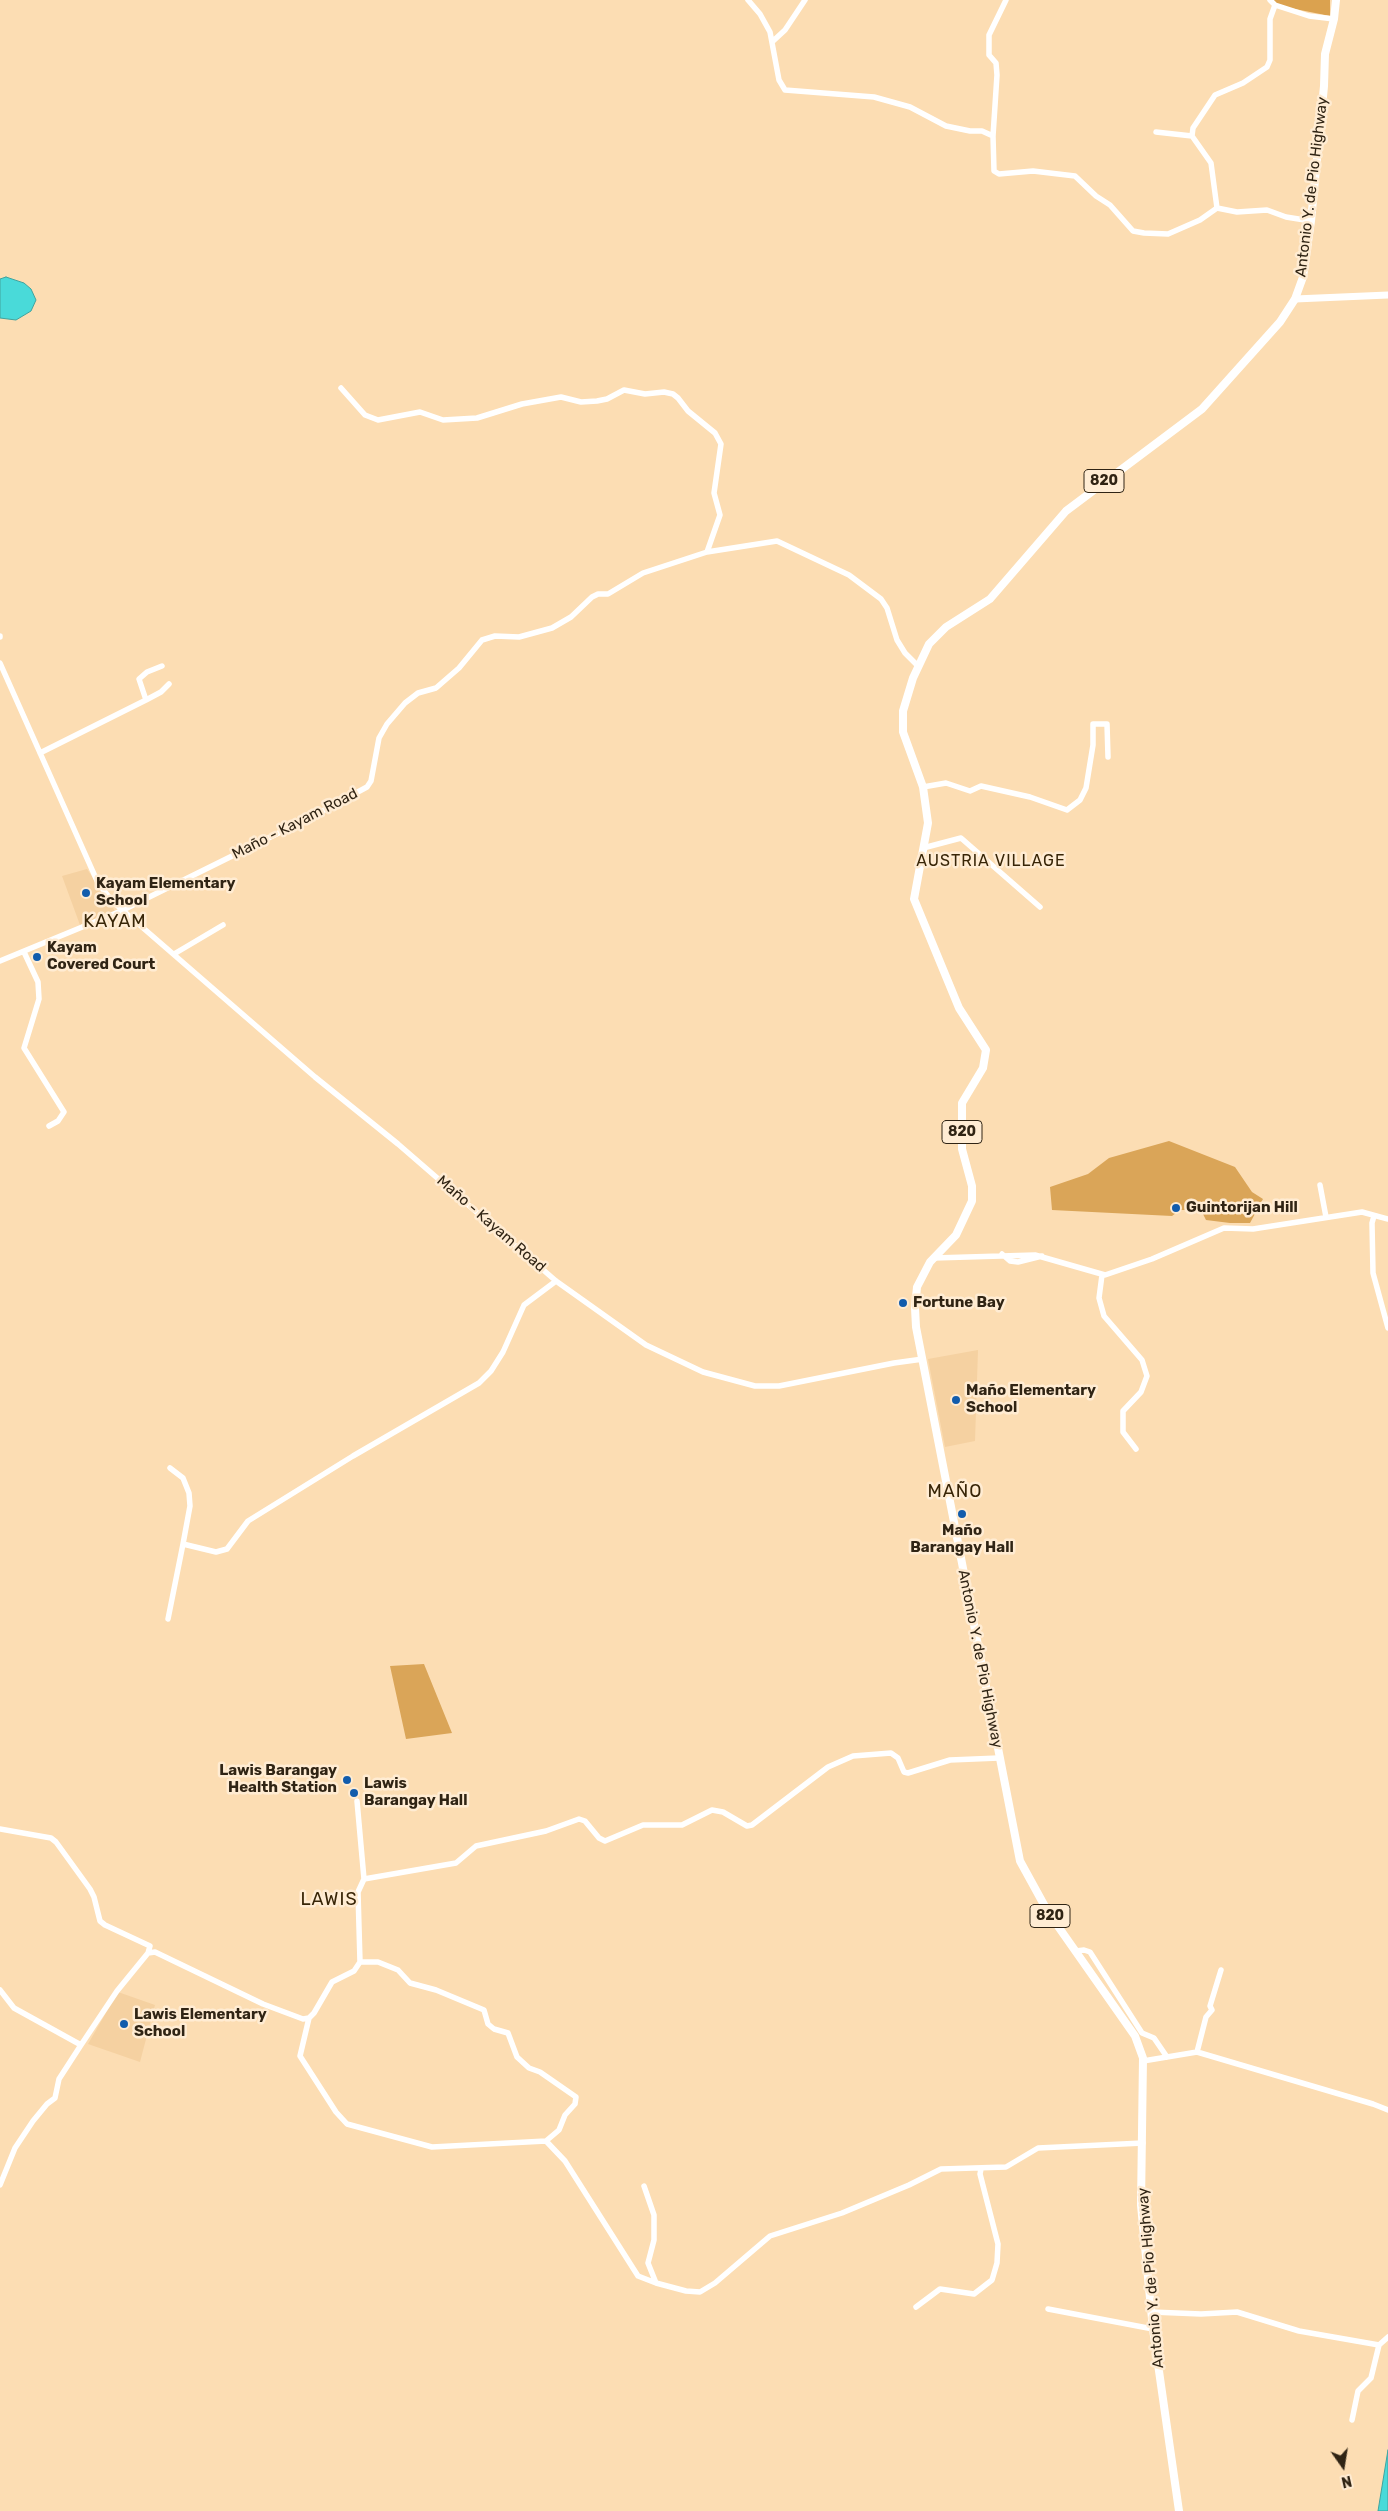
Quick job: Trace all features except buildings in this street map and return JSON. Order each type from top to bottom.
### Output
[{"type":"highway","name":"Antonio Y. de Pio Highway","points":[[1179,2511],[1153,2329],[1141,2205],[1143,2061],[1135,2036],[1048,1912],[1020,1861],[923,1360],[915,1308],[917,1287],[934,1258],[956,1235],[972,1201],[972,1186],[962,1150],[962,1111],[967,1093],[983,1068],[986,1050],[959,1008],[939,955],[914,899],[915,883],[928,823],[923,787],[903,732],[903,711],[918,666],[929,644],[946,627],[990,599],[1066,511],[1202,409],[1280,322],[1295,299],[1303,276],[1323,96],[1325,54],[1334,19],[1336,0]]},
{"type":"main road","points":[[1295,299],[1388,295]]},
{"type":"street","points":[[748,0],[760,14],[770,32],[778,80],[785,90],[874,97],[910,107],[946,126],[970,131],[982,131],[993,136]]},
{"type":"street","points":[[772,42],[785,30],[805,0]]},
{"type":"street","points":[[1006,0],[989,35],[990,55],[996,64],[998,75],[993,136],[994,171],[999,174],[1033,171],[1075,176],[1096,196],[1110,205],[1133,231],[1168,234],[1200,220],[1217,208],[1237,212],[1267,210],[1286,217],[1310,221]]},
{"type":"street","points":[[1270,0],[1275,6],[1309,16],[1334,19]]},
{"type":"street","points":[[1217,208],[1211,163],[1192,136],[1193,128],[1216,95],[1242,83],[1267,67],[1270,60],[1270,18],[1275,6]]},
{"type":"street","points":[[1156,132],[1192,136]]},
{"type":"street","points":[[341,388],[365,415],[378,420],[420,412],[443,420],[477,418],[522,404],[561,397],[580,402],[597,401],[607,399],[624,390],[645,394],[664,392],[673,394],[688,411],[714,433],[721,444],[714,493],[720,515],[706,552]]},
{"type":"street","name":"Maño - Kayam Road","points":[[0,961],[121,911],[317,814],[367,787],[371,781],[379,738],[387,724],[405,702],[418,693],[436,688],[458,668],[482,640],[495,636],[519,637],[552,628],[571,617],[592,597],[598,594],[608,594],[643,574],[706,552],[777,541],[849,574],[881,599],[887,608],[897,640],[905,653],[918,666]]},
{"type":"street","points":[[0,663],[98,883],[121,911]]},
{"type":"street","points":[[146,700],[139,680],[147,672],[162,666]]},
{"type":"street","points":[[40,753],[161,692],[169,684]]},
{"type":"street","points":[[923,787],[946,783],[970,791],[981,786],[1030,797],[1067,810],[1080,800],[1086,788],[1093,745],[1093,724],[1107,724],[1108,757]]},
{"type":"street","points":[[923,848],[961,838],[1040,907]]},
{"type":"street","name":"Maño - Kayam Road","points":[[121,911],[174,954],[315,1077],[398,1144],[556,1280],[653,1349],[702,1372],[755,1386],[779,1386],[894,1363],[923,1360]]},
{"type":"street","points":[[174,954],[223,925]]},
{"type":"street","points":[[24,952],[38,982],[39,1000],[24,1048],[64,1112],[58,1121],[49,1126]]},
{"type":"street","points":[[1320,1185],[1326,1217]]},
{"type":"street","points":[[934,1258],[1002,1254],[1042,1256],[1102,1275],[1152,1258],[1224,1228],[1253,1230],[1362,1212],[1388,1219]]},
{"type":"street","points":[[1374,1216],[1372,1223],[1373,1273],[1388,1328]]},
{"type":"street","points":[[1102,1275],[1099,1298],[1104,1316],[1142,1360],[1147,1376],[1141,1392],[1123,1411],[1123,1432],[1136,1449]]},
{"type":"street","points":[[183,1544],[216,1552],[227,1549],[248,1521],[353,1456],[479,1383],[491,1371],[503,1352],[524,1305],[556,1280]]},
{"type":"street","points":[[168,1619],[190,1506],[189,1493],[183,1478],[170,1468]]},
{"type":"street","points":[[364,1879],[456,1863],[476,1846],[546,1831],[579,1819],[585,1821],[599,1838],[605,1841],[643,1825],[682,1825],[712,1810],[722,1812],[747,1826],[752,1825],[828,1767],[853,1756],[891,1753],[898,1758],[904,1772],[908,1774],[950,1760],[999,1758]]},
{"type":"street","points":[[148,1953],[156,1952],[263,2004],[303,2019],[309,2018],[314,2014],[332,1982],[354,1971],[360,1962],[361,1923],[358,1892],[364,1879],[357,1802]]},
{"type":"street","points":[[0,1829],[51,1838],[56,1842],[90,1889],[100,1921],[150,1946],[148,1953],[117,1991],[59,2079],[55,2098],[47,2104],[33,2121],[15,2148],[0,2185]]},
{"type":"street","points":[[1076,1951],[1084,1950],[1090,1952],[1142,2033],[1154,2038],[1167,2057]]},
{"type":"street","points":[[309,2018],[300,2056],[336,2112],[347,2124],[432,2146],[546,2141],[559,2130],[565,2115],[574,2104],[576,2097],[540,2072],[529,2068],[517,2057],[508,2033],[494,2029],[488,2024],[484,2010],[436,1990],[410,1983],[398,1970],[378,1962],[360,1962]]},
{"type":"street","points":[[1197,2052],[1206,2017],[1212,2010],[1210,2006],[1221,1970]]},
{"type":"street","points":[[0,1990],[14,2008],[81,2045]]},
{"type":"street","points":[[1143,2061],[1197,2052],[1388,2110]]},
{"type":"street","points":[[546,2141],[565,2161],[638,2276],[686,2291],[700,2292],[715,2282],[770,2236],[842,2212],[909,2185],[941,2169],[1006,2167],[1038,2148],[1143,2143]]},
{"type":"street","points":[[916,2306],[940,2289],[974,2294],[992,2280],[997,2264],[998,2244],[980,2174],[981,2169]]},
{"type":"street","points":[[644,2186],[654,2214],[654,2240],[648,2264],[656,2283]]},
{"type":"street","points":[[1048,2309],[1153,2329]]},
{"type":"street","points":[[1152,2312],[1201,2314],[1237,2312],[1299,2330],[1379,2345]]},
{"type":"street","points":[[1352,2420],[1358,2392],[1371,2378],[1379,2345],[1388,2336]]},
{"type":"shaded area","points":[[1270,0],[1330,0],[1330,16],[1275,5]]},
{"type":"shaded area","name":"Kayam Elementary School","points":[[87,869],[115,911],[80,925],[62,876]]},
{"type":"shaded area","points":[[1169,1141],[1235,1167],[1252,1192],[1263,1199],[1250,1223],[1206,1220],[1203,1214],[1193,1210],[1180,1210],[1172,1216],[1052,1210],[1050,1187],[1088,1174],[1109,1158]]},
{"type":"shaded area","name":"Maño Elementary School","points":[[978,1350],[975,1441],[945,1447],[928,1359]]},
{"type":"shaded area","points":[[424,1664],[452,1733],[406,1739],[390,1666]]},
{"type":"shaded area","name":"Lawis Elementary School","points":[[118,1992],[155,2005],[140,2062],[88,2044]]},
{"type":"water","points":[[6,277],[24,283],[31,289],[36,300],[31,311],[16,320],[0,318],[0,279]]},
{"type":"water","points":[[1388,2450],[1388,2511],[1378,2511],[1387,2456]]},
{"type":"place","name":"Kayam Elementary School","points":[[86,893]]},
{"type":"place","name":"Kayam Covered Court","points":[[37,957]]},
{"type":"place","name":"Guintorijan Hill","points":[[1176,1208]]},
{"type":"place","name":"Fortune Bay","points":[[903,1303]]},
{"type":"place","name":"Maño Elementary School","points":[[956,1400]]},
{"type":"place","name":"Maño Barangay Hall","points":[[962,1514]]},
{"type":"place","name":"Lawis Barangay Health Station","points":[[347,1780]]},
{"type":"place","name":"Lawis Barangay Hall","points":[[354,1793]]},
{"type":"place","name":"Lawis Elementary School","points":[[124,2024]]},
{"type":"district","name":"AUSTRIA VILLAGE","points":[[991,861]]},
{"type":"district","name":"KAYAM","points":[[115,922]]},
{"type":"district","name":"MAÑO","points":[[955,1492]]},
{"type":"district","name":"LAWIS","points":[[329,1900]]}]
